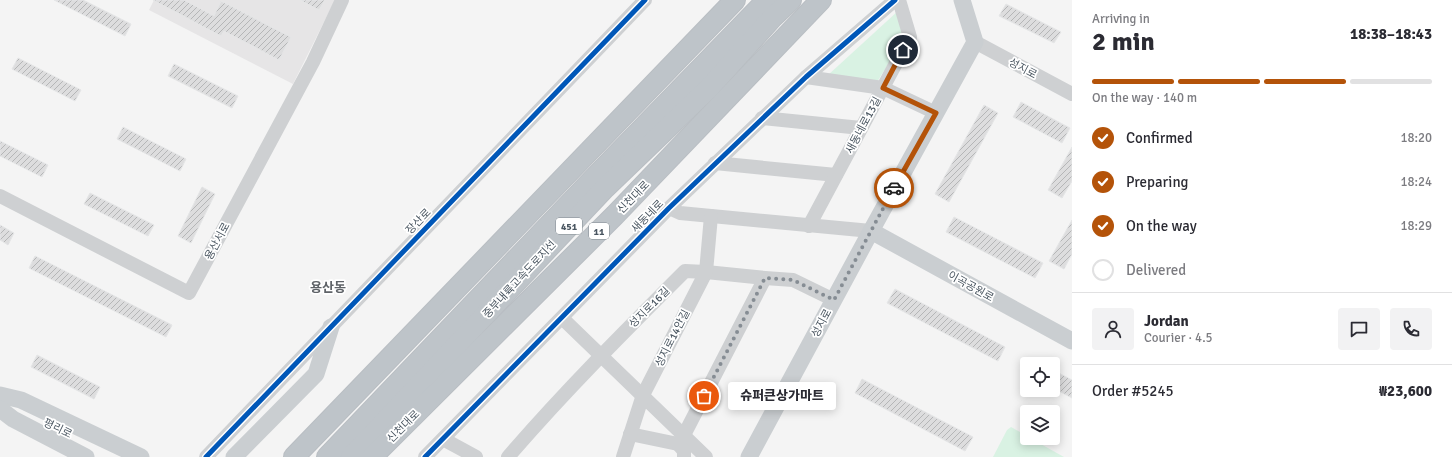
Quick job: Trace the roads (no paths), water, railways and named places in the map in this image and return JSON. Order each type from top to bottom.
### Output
[{"type":"highway","points":[[294,457],[735,0]]},
{"type":"highway","name":"중부내륙고속도로지선","points":[[327,457],[588,184],[767,0]]},
{"type":"highway","name":"중부내륙고속도로지선","points":[[351,457],[605,188],[709,88],[773,17],[791,0]]},
{"type":"highway","name":"신천대로","points":[[372,457],[616,215],[821,0]]},
{"type":"main road","points":[[962,0],[975,42]]},
{"type":"main road","name":"성지로","points":[[750,457],[871,231],[975,42]]},
{"type":"main road","name":"이곡공원로","points":[[871,231],[1072,341]]},
{"type":"main road","points":[[234,457],[316,374],[331,327]]},
{"type":"main road","points":[[0,395],[21,400],[141,457]]},
{"type":"main road","name":"평리로","points":[[0,400],[115,457]]},
{"type":"main road","points":[[0,409],[13,419],[86,457]]},
{"type":"street","name":"용산서로","points":[[0,196],[189,293],[312,62],[342,0]]},
{"type":"street","name":"장산로","points":[[206,457],[645,0]]},
{"type":"street","name":"새동네로","points":[[425,457],[715,163],[806,77],[895,0]]},
{"type":"street","name":"새동네로13길","points":[[809,226],[910,36],[899,0]]},
{"type":"street","name":"성지로","points":[[975,42],[1072,94]]},
{"type":"street","points":[[806,77],[883,88],[936,113]]},
{"type":"street","points":[[762,118],[861,128]]},
{"type":"street","points":[[715,163],[836,175]]},
{"type":"street","points":[[669,208],[680,213],[871,231]]},
{"type":"street","name":"성지로14안길","points":[[623,457],[643,395],[706,272],[711,216]]},
{"type":"street","name":"성지로16길","points":[[508,457],[548,411],[601,355],[685,271],[793,280],[834,300]]},
{"type":"street","points":[[684,457],[681,439],[765,278]]},
{"type":"street","points":[[562,318],[643,395],[681,439],[706,457]]},
{"type":"street","points":[[630,434],[681,439]]},
{"type":"street","points":[[443,438],[476,457]]},
{"type":"place","name":"슈퍼큰상가마트","points":[[704,396]]},
{"type":"district","name":"용산동","points":[[328,287]]}]
